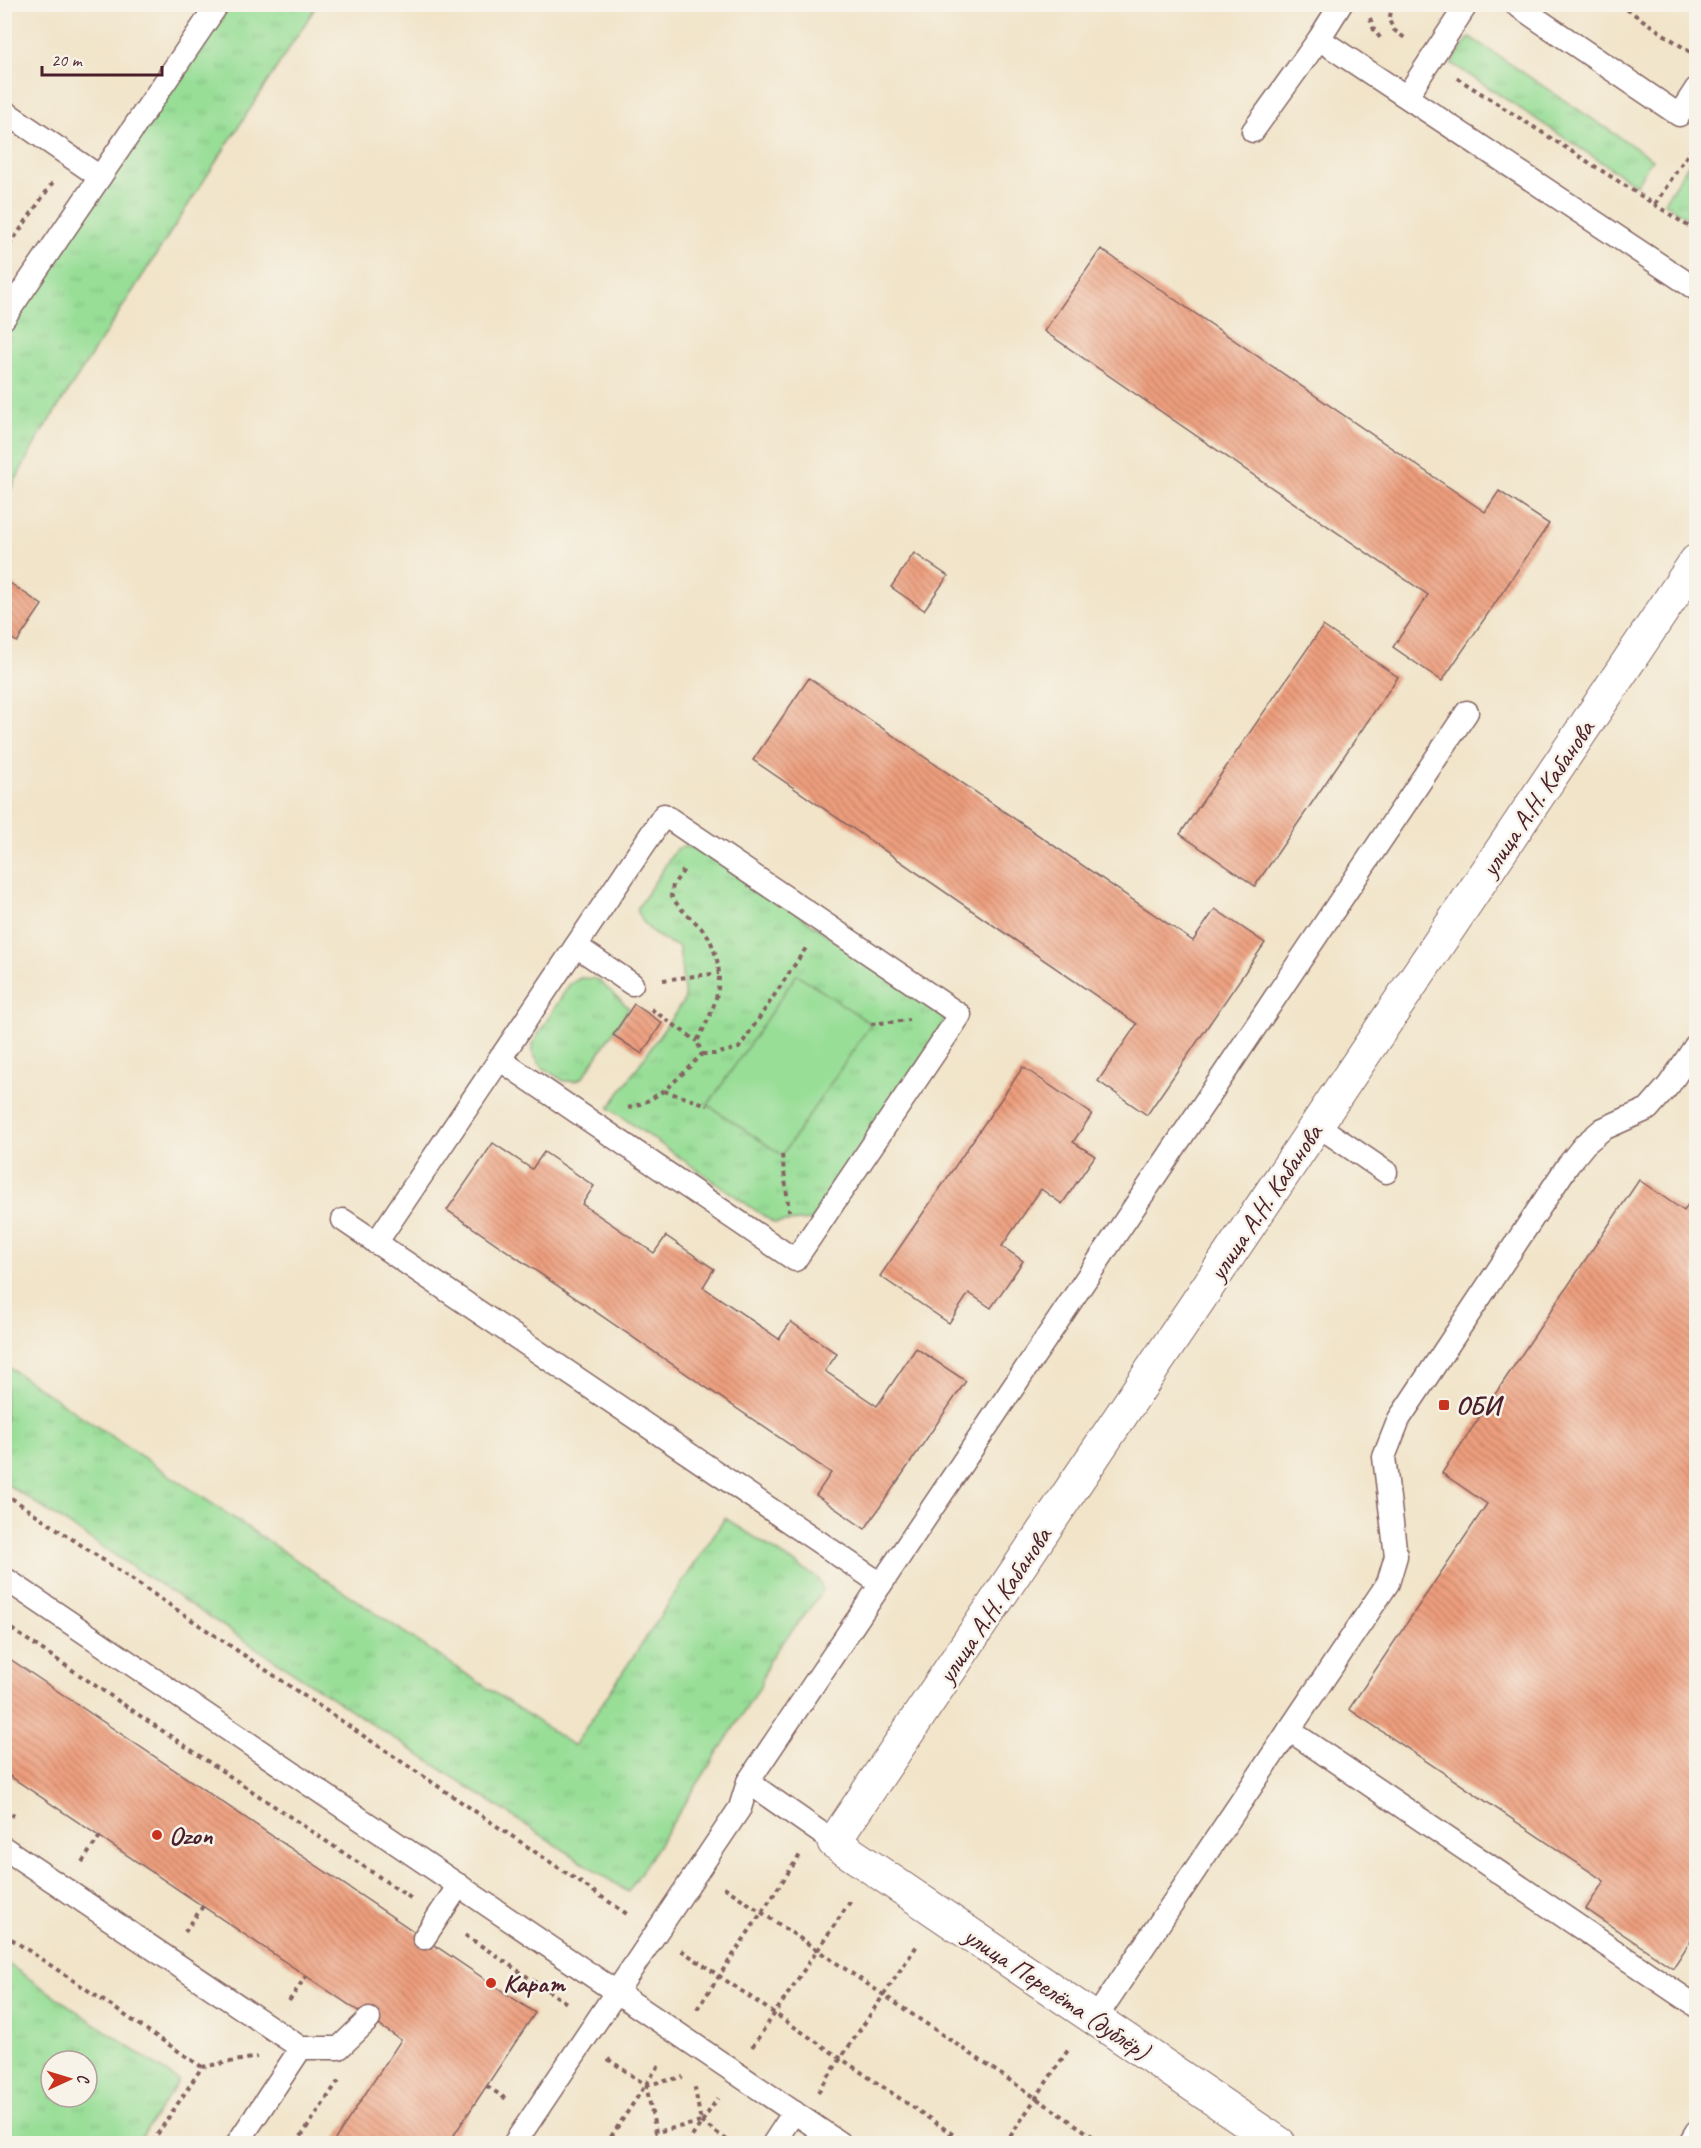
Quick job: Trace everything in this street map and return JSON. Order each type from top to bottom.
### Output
[{"type":"street","name":"улица А.Н. Кабанова","points":[[834,1842],[1696,561]]},
{"type":"street","name":"улица Перелёта (дублёр)","points":[[834,1842],[1280,2144]]},
{"type":"lane","points":[[4,318],[218,4]]},
{"type":"lane","points":[[1253,131],[1319,39],[1341,4]]},
{"type":"lane","points":[[1407,96],[1467,4]]},
{"type":"lane","points":[[1515,4],[1679,115],[1696,89]]},
{"type":"lane","points":[[1319,39],[1696,289]]},
{"type":"lane","points":[[4,111],[100,177]]},
{"type":"lane","points":[[514,2144],[740,1808],[748,1782],[1467,712]]},
{"type":"lane","points":[[376,1243],[664,815],[960,1015],[795,1260],[500,1059]]},
{"type":"lane","points":[[576,946],[632,984]]},
{"type":"lane","points":[[1095,2019],[1388,1583],[1396,1556],[1384,1457],[1399,1419],[1568,1165],[1585,1144],[1603,1129],[1648,1109],[1669,1085],[1696,1045]]},
{"type":"lane","points":[[1317,1125],[1386,1172]]},
{"type":"lane","points":[[343,1220],[881,1584]]},
{"type":"lane","points":[[4,1578],[841,2144]]},
{"type":"lane","points":[[1289,1730],[1696,2006]]},
{"type":"lane","points":[[748,1782],[834,1842]]},
{"type":"lane","points":[[4,1848],[301,2048],[339,2048],[369,2019]]},
{"type":"lane","points":[[424,1938],[459,1885]]},
{"type":"lane","points":[[237,2144],[301,2048]]},
{"type":"lane","points":[[773,2144],[798,2114]]},
{"type":"lane","points":[[1689,2144],[1696,2132]]},
{"type":"path","points":[[1394,4],[1389,20],[1394,30],[1409,42]]},
{"type":"path","points":[[1619,4],[1696,56]]},
{"type":"path","points":[[1453,75],[1696,231]]},
{"type":"path","points":[[1655,204],[1696,142]]},
{"type":"path","points":[[4,253],[55,179]]},
{"type":"path","points":[[693,865],[686,867],[673,885],[671,895],[676,905],[696,922],[709,938],[717,960],[719,987],[714,1008],[697,1041]]},
{"type":"path","points":[[586,1119],[644,1104],[664,1092],[702,1054],[739,1048],[823,923]]},
{"type":"path","points":[[792,970],[797,974]]},
{"type":"path","points":[[702,1054],[697,1041],[638,1000],[632,984],[718,973]]},
{"type":"path","points":[[664,1092],[708,1105]]},
{"type":"path","points":[[4,1493],[967,2144]]},
{"type":"path","points":[[4,1624],[570,2006]]},
{"type":"path","points":[[82,1862],[99,1836]]},
{"type":"path","points":[[606,2144],[803,1851]]},
{"type":"path","points":[[699,1869],[1104,2144]]},
{"type":"path","points":[[687,2144],[853,1897]]},
{"type":"path","points":[[186,1932],[202,1906]]},
{"type":"path","points":[[4,1934],[202,2067],[301,2048]]},
{"type":"path","points":[[798,2114],[841,2058],[919,1942]]},
{"type":"path","points":[[289,2001],[306,1976]]},
{"type":"path","points":[[1005,2144],[1071,2045]]},
{"type":"path","points":[[604,2056],[646,2085],[656,2132],[702,2122]]},
{"type":"path","points":[[150,2144],[202,2067]]},
{"type":"path","points":[[296,2144],[342,2075]]},
{"type":"path","points":[[646,2085],[692,2075],[702,2122],[733,2144]]},
{"type":"path","points":[[487,2086],[507,2099]]},
{"type":"green space","points":[[227,5],[317,5],[38,438],[5,500],[5,329]]},
{"type":"green space","points":[[1470,37],[1652,159],[1636,185],[1451,63]]},
{"type":"green space","points":[[1696,153],[1696,224],[1664,202]]},
{"type":"green space","points":[[701,846],[944,1017],[943,1027],[812,1220],[774,1223],[609,1108],[685,999],[679,947],[665,941],[648,928],[637,909],[676,849]]},
{"type":"green space","points":[[797,974],[871,1024],[782,1155],[708,1105]]},
{"type":"green space","points":[[580,978],[597,979],[629,1008],[583,1077],[576,1081],[564,1081],[543,1068],[533,1054],[533,1043],[569,985]]},
{"type":"green space","points":[[5,1365],[574,1746],[725,1518],[819,1579],[823,1591],[769,1660],[760,1687],[628,1892],[5,1483]]},
{"type":"green space","points":[[5,1962],[179,2081],[137,2143],[5,2143]]},
{"type":"building","points":[[1101,249],[1485,512],[1499,491],[1549,524],[1442,681],[1393,647],[1428,595],[1044,331]]},
{"type":"building","points":[[914,553],[948,576],[924,610],[891,587]]},
{"type":"building","points":[[7,581],[42,605],[17,642],[4,633],[4,585]]},
{"type":"building","points":[[1323,626],[1398,677],[1255,886],[1180,834]]},
{"type":"building","points":[[809,678],[1193,941],[1215,909],[1265,943],[1147,1115],[1098,1081],[1137,1024],[753,760]]},
{"type":"building","points":[[634,1004],[662,1023],[642,1054],[613,1035]]},
{"type":"building","points":[[1023,1067],[1092,1114],[1073,1142],[1095,1156],[1062,1204],[1041,1189],[1002,1246],[1023,1261],[991,1308],[969,1293],[949,1323],[880,1276]]},
{"type":"building","points":[[493,1143],[532,1169],[544,1152],[594,1186],[582,1204],[654,1253],[666,1236],[714,1269],[703,1287],[779,1339],[791,1322],[837,1354],[825,1371],[877,1406],[916,1348],[966,1381],[865,1529],[816,1495],[831,1473],[447,1210]]},
{"type":"building","points":[[1639,1180],[1684,1211],[1696,1192],[1696,1944],[1691,1940],[1673,1968],[1586,1909],[1604,1881],[1349,1709],[1487,1504],[1442,1473]]},
{"type":"building","points":[[4,1655],[535,2013],[448,2144],[332,2144],[401,2040],[4,1772]]},
{"type":"place","name":"ОБИ","points":[[1444,1405]]},
{"type":"place","name":"Ozon","points":[[157,1835]]},
{"type":"place","name":"Карат","points":[[491,1983]]}]
